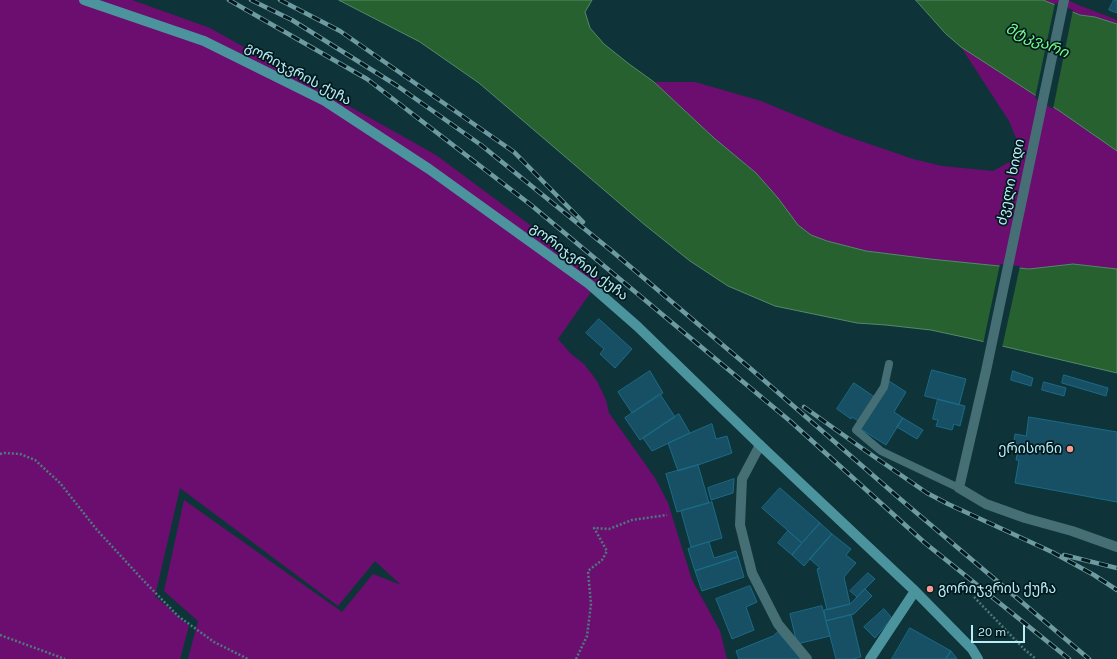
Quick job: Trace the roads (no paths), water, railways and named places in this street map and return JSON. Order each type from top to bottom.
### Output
[{"type":"main road","name":"გორიჯვრის ქუჩა","points":[[84,0],[204,41],[325,101],[429,170],[589,284],[637,326],[760,445],[915,591],[972,649],[978,659]]},
{"type":"main road","points":[[870,659],[915,591]]},
{"type":"street","name":"ძველი ხიდი","points":[[959,488],[986,371],[1064,0]]},
{"type":"street","points":[[760,445],[742,479],[740,525],[752,573],[778,624],[807,659]]},
{"type":"street","points":[[959,488],[986,504],[1117,547]]},
{"type":"lane","points":[[889,364],[884,387],[856,430],[881,451],[959,488]]},
{"type":"water","points":[[339,0],[592,0],[585,12],[590,28],[604,44],[654,82],[714,138],[756,173],[778,198],[798,225],[811,235],[827,241],[866,251],[930,259],[1029,269],[1073,264],[1117,269],[1117,373],[931,330],[857,323],[775,306],[728,286],[690,261],[645,225],[479,83],[420,42]]},
{"type":"water","name":"მტკვარი","points":[[916,0],[1043,0],[1080,15],[1095,17],[1117,24],[1117,151],[1061,112],[961,47],[946,34]]},
{"type":"railway","points":[[229,0],[367,79],[531,205],[790,421],[925,543],[1069,659]]},
{"type":"railway","points":[[251,0],[292,20],[396,85],[481,145],[613,252],[1089,659]]},
{"type":"railway","points":[[280,0],[340,31],[514,152],[583,222]]},
{"type":"railway","points":[[804,407],[927,493],[1052,552],[1094,575],[1117,590]]},
{"type":"railway","points":[[1064,555],[1117,568]]},
{"type":"place","name":"ერისონი","points":[[1070,449]]},
{"type":"place","name":"გორიჯვრის ქუჩა","points":[[930,589]]}]
